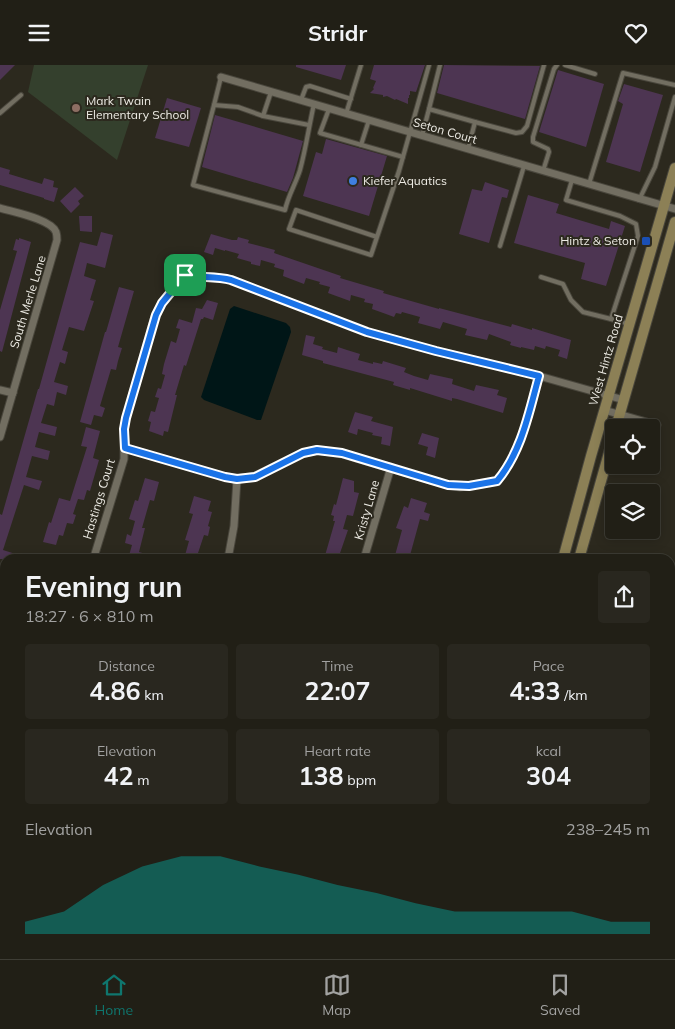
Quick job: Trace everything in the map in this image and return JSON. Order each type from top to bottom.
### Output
[{"type":"main road","name":"West Hintz Road","points":[[563,554],[675,168]]},
{"type":"main road","points":[[618,419],[675,222]]},
{"type":"main road","points":[[580,554],[605,467]]},
{"type":"street","name":"Seton Court","points":[[221,77],[675,209]]},
{"type":"street","name":"South Merle Lane","points":[[0,208],[39,220],[50,225],[56,231],[55,250],[0,437]]},
{"type":"street","name":"Hastings Court","points":[[95,554],[124,459],[126,418],[156,315],[162,303],[185,275],[221,277],[367,332],[539,376]]},
{"type":"street","points":[[125,448],[237,479],[255,477],[303,453],[317,450],[342,453],[460,487],[497,481],[506,471],[518,449],[539,376],[624,400]]},
{"type":"street","points":[[0,390],[13,393]]},
{"type":"street","points":[[604,410],[637,419]]},
{"type":"street","name":"Kristy Lane","points":[[365,554],[391,467]]},
{"type":"street","points":[[229,554],[234,526],[237,479]]},
{"type":"lane","points":[[346,114],[361,65]]},
{"type":"lane","points":[[377,237],[296,210],[289,229],[371,255],[377,237],[403,157],[429,65]]},
{"type":"lane","points":[[422,136],[440,65]]},
{"type":"lane","points":[[429,109],[516,133],[522,132],[527,126],[544,65]]},
{"type":"lane","points":[[543,171],[548,149],[535,144],[533,137],[554,69],[557,65]]},
{"type":"lane","points":[[565,65],[596,74]]},
{"type":"lane","points":[[589,185],[622,73],[675,85]]},
{"type":"lane","points":[[221,77],[192,185],[285,210],[300,170],[314,104]]},
{"type":"lane","points":[[301,100],[306,87],[310,86],[351,99]]},
{"type":"lane","points":[[263,116],[271,91]]},
{"type":"lane","points":[[0,113],[21,95]]},
{"type":"lane","points":[[639,200],[655,167],[675,97]]},
{"type":"lane","points":[[214,105],[238,107],[263,116],[309,125]]},
{"type":"lane","points":[[329,109],[320,133],[403,157]]},
{"type":"lane","points":[[361,145],[369,120]]},
{"type":"lane","points":[[468,149],[475,122]]},
{"type":"lane","points":[[500,246],[524,166]]},
{"type":"lane","points":[[572,180],[566,200],[620,216],[636,224],[638,236],[611,319]]},
{"type":"lane","points":[[540,277],[563,284],[571,300],[583,312],[629,324]]},
{"type":"green space","points":[[34,65],[148,65],[117,160],[28,92]]},
{"type":"shaded area","points":[[234,306],[286,323],[290,327],[291,332],[261,420],[204,400],[201,397],[230,309]]},
{"type":"building","points":[[0,65],[15,65],[0,80]]},
{"type":"building","points":[[296,65],[346,65],[341,80],[296,67]]},
{"type":"building","points":[[374,65],[425,65],[416,92],[410,91],[408,104],[387,96],[383,97],[383,95],[370,93],[374,89],[376,81],[370,79]]},
{"type":"building","points":[[444,65],[540,66],[525,119],[437,93]]},
{"type":"building","points":[[558,70],[604,84],[586,147],[539,132]]},
{"type":"building","points":[[624,84],[663,95],[640,172],[606,162],[623,104],[618,101]]},
{"type":"building","points":[[167,98],[201,108],[189,147],[155,138]]},
{"type":"building","points":[[215,115],[303,141],[293,178],[287,192],[202,167]]},
{"type":"building","points":[[326,139],[387,156],[369,216],[303,196],[316,152],[322,154]]},
{"type":"building","points":[[0,167],[10,170],[9,174],[42,184],[44,178],[54,181],[53,187],[58,188],[54,202],[0,185]]},
{"type":"building","points":[[485,182],[509,190],[507,198],[502,197],[489,243],[459,234],[472,189],[482,191]]},
{"type":"building","points":[[75,187],[84,196],[78,201],[80,204],[71,213],[60,201]]},
{"type":"building","points":[[528,195],[559,204],[556,213],[609,229],[611,221],[625,226],[606,286],[581,279],[585,263],[514,243]]},
{"type":"building","points":[[79,216],[92,216],[92,232],[80,231]]},
{"type":"building","points":[[101,232],[113,235],[105,268],[87,263],[84,276],[96,280],[90,300],[94,301],[84,331],[69,327],[62,350],[68,352],[65,364],[60,362],[54,382],[68,386],[66,395],[57,392],[54,406],[47,404],[41,423],[57,427],[55,436],[39,432],[35,447],[50,451],[48,460],[32,456],[26,477],[42,481],[39,490],[24,485],[3,550],[16,554],[0,554],[0,514],[2,515],[80,242],[97,246]]},
{"type":"building","points":[[211,234],[232,240],[237,240],[238,237],[249,240],[248,243],[275,250],[274,253],[341,276],[340,278],[384,291],[383,293],[511,327],[512,324],[532,330],[532,328],[571,340],[567,359],[558,356],[560,350],[546,346],[545,349],[535,346],[534,350],[521,348],[510,345],[511,342],[489,334],[487,340],[465,335],[467,329],[443,322],[440,329],[418,323],[420,317],[402,312],[401,314],[396,313],[394,317],[372,309],[373,304],[364,302],[365,299],[351,295],[350,301],[328,293],[330,287],[319,284],[320,282],[306,278],[304,284],[283,276],[284,270],[274,267],[275,264],[261,260],[260,266],[251,264],[251,262],[237,258],[239,254],[215,248],[213,255],[204,252]]},
{"type":"building","points":[[19,238],[31,242],[2,352],[0,351],[0,310],[17,251],[13,250],[16,239],[19,240]]},
{"type":"building","points":[[119,287],[134,291],[118,347],[122,348],[116,370],[111,369],[100,406],[105,408],[102,417],[94,415],[91,425],[80,422]]},
{"type":"building","points":[[207,300],[218,303],[213,320],[204,317],[201,319],[175,395],[177,395],[168,432],[164,431],[163,436],[149,431],[151,422],[148,421],[151,411],[155,412],[159,398],[155,397],[158,388],[161,389],[165,375],[162,374],[164,364],[171,341],[176,343],[180,329],[176,328],[179,319],[192,323],[196,308],[202,309]]},
{"type":"building","points":[[306,335],[315,337],[313,344],[323,347],[322,349],[337,353],[338,347],[360,354],[358,360],[373,364],[373,362],[382,364],[383,361],[406,368],[404,372],[428,380],[430,374],[453,379],[452,384],[474,391],[476,385],[499,390],[497,395],[507,398],[503,413],[457,399],[452,398],[452,401],[410,388],[410,390],[393,385],[394,382],[323,363],[323,361],[302,355]]},
{"type":"building","points":[[355,412],[373,417],[371,421],[393,427],[390,446],[381,444],[382,437],[372,435],[373,433],[358,429],[357,435],[348,432]]},
{"type":"building","points":[[86,427],[100,431],[93,458],[99,460],[90,491],[87,490],[84,500],[78,499],[73,514],[76,515],[73,524],[67,523],[63,536],[59,535],[56,545],[43,542],[59,498],[70,501],[87,447],[81,446]]},
{"type":"building","points":[[422,433],[439,438],[435,458],[426,455],[428,447],[418,444]]},
{"type":"building","points":[[145,478],[159,482],[154,501],[150,500],[142,528],[145,528],[139,552],[146,554],[129,554],[132,545],[125,543],[127,534],[131,536],[135,521],[129,519],[135,500],[138,501]]},
{"type":"building","points":[[343,478],[354,481],[354,492],[359,493],[353,516],[347,515],[343,529],[348,530],[340,554],[325,554],[335,521],[333,521],[334,516],[331,515],[334,504],[336,505]]},
{"type":"building","points":[[194,496],[211,501],[208,511],[212,512],[208,526],[210,527],[208,536],[204,535],[198,554],[185,554],[189,541],[185,540],[193,514],[189,513]]},
{"type":"building","points":[[411,498],[427,503],[424,512],[430,514],[428,521],[420,519],[410,554],[395,554],[402,530],[396,528],[404,506],[408,508]]},
{"type":"place","name":"Mark Twain Elementary School","points":[[76,108]]},
{"type":"place","name":"Kiefer Aquatics","points":[[353,181]]},
{"type":"place","name":"Hintz & Seton","points":[[646,241]]},
{"type":"route","points":[[185,275],[221,277],[367,332],[539,376],[518,449],[506,471],[497,481],[460,487],[342,453],[317,450],[303,453],[255,477],[237,479],[125,448],[124,429],[126,418],[156,315],[162,303],[185,275]]}]
